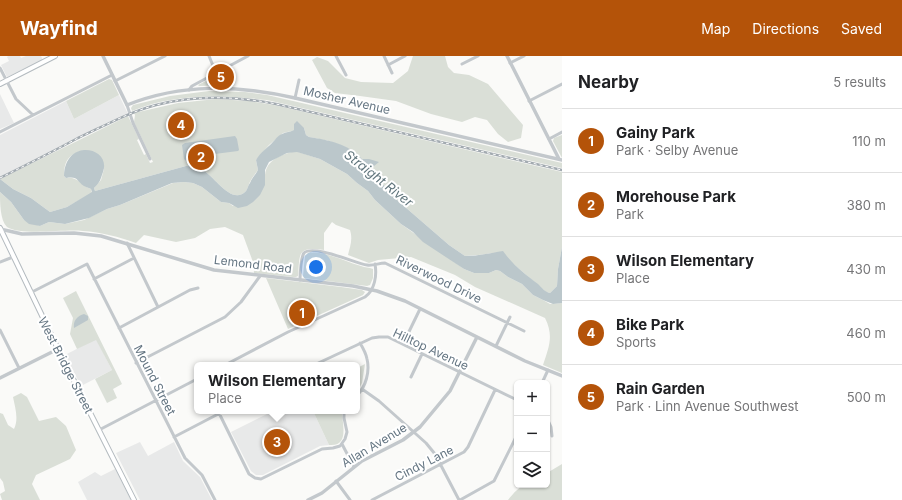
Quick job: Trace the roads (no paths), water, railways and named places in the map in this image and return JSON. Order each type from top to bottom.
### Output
[{"type":"main road","points":[[0,84],[55,56]]},
{"type":"main road","name":"West Bridge Street","points":[[0,229],[30,293],[134,500]]},
{"type":"street","points":[[44,56],[46,61]]},
{"type":"street","points":[[103,56],[127,105],[132,123],[150,159]]},
{"type":"street","points":[[115,81],[166,56]]},
{"type":"street","points":[[209,56],[216,73]]},
{"type":"street","points":[[188,90],[192,86],[248,56]]},
{"type":"street","points":[[336,56],[346,75]]},
{"type":"street","points":[[384,56],[392,73]]},
{"type":"street","points":[[388,65],[405,56]]},
{"type":"street","points":[[462,64],[478,56]]},
{"type":"street","points":[[507,56],[560,160]]},
{"type":"street","points":[[510,63],[524,56]]},
{"type":"street","points":[[0,68],[16,99],[33,115]]},
{"type":"street","points":[[0,132],[112,75]]},
{"type":"street","points":[[295,98],[299,80]]},
{"type":"street","points":[[529,101],[562,84]]},
{"type":"street","name":"Mosher Avenue","points":[[127,105],[152,97],[188,90],[236,88],[295,98],[560,160]]},
{"type":"street","points":[[548,139],[562,132]]},
{"type":"street","name":"Lemond Road","points":[[0,229],[22,234],[86,234],[101,236],[202,267],[225,272],[353,286],[372,290],[394,297],[562,376]]},
{"type":"street","points":[[127,243],[158,307]]},
{"type":"street","name":"Riverwood Drive","points":[[300,280],[302,256],[305,252],[309,251],[330,254],[366,265],[382,262],[388,263],[524,331]]},
{"type":"street","points":[[0,262],[13,257]]},
{"type":"street","points":[[94,279],[134,258]]},
{"type":"street","name":"Mound Street","points":[[30,293],[87,264],[187,462],[203,477],[215,500]]},
{"type":"street","points":[[231,362],[288,332],[365,297],[372,290],[375,275],[375,264]]},
{"type":"street","points":[[136,363],[225,317],[241,302],[260,276]]},
{"type":"street","points":[[118,328],[190,290],[198,288]]},
{"type":"street","points":[[403,344],[420,309]]},
{"type":"street","points":[[496,346],[510,317]]},
{"type":"street","points":[[0,331],[19,368]]},
{"type":"street","name":"Hilltop Avenue","points":[[321,362],[375,337],[383,336],[403,344],[514,399]]},
{"type":"street","name":"Allan Avenue","points":[[308,500],[322,493],[354,467],[403,440],[414,432],[446,397],[477,337]]},
{"type":"street","points":[[360,344],[368,364],[365,381],[360,392]]},
{"type":"street","points":[[0,378],[58,349]]},
{"type":"street","points":[[411,377],[422,354]]},
{"type":"street","points":[[543,380],[548,370]]},
{"type":"street","points":[[99,430],[194,381]]},
{"type":"street","points":[[362,389],[379,401],[431,449],[459,500],[494,481],[514,441]]},
{"type":"street","name":"Cindy Lane","points":[[372,500],[462,454],[466,450],[495,390]]},
{"type":"street","points":[[174,437],[217,414]]},
{"type":"street","points":[[220,414],[250,474],[258,479],[266,478],[322,449],[336,447],[342,444],[347,432],[344,414]]},
{"type":"street","points":[[550,423],[552,427],[552,436]]},
{"type":"street","points":[[342,444],[354,467]]},
{"type":"street","points":[[336,481],[350,500]]},
{"type":"railway","points":[[0,178],[78,138],[136,111],[156,105],[201,98],[231,98],[261,101],[562,170]]},
{"type":"place","name":"Rain Garden","points":[[221,77]]},
{"type":"place","name":"Bike Park","points":[[181,125]]},
{"type":"place","name":"Morehouse Park","points":[[201,157]]},
{"type":"place","name":"Gainy Park","points":[[302,313]]},
{"type":"place","name":"Wilson Elementary","points":[[277,442]]},
{"type":"water label","name":"Straight River","points":[[379,178]]}]
